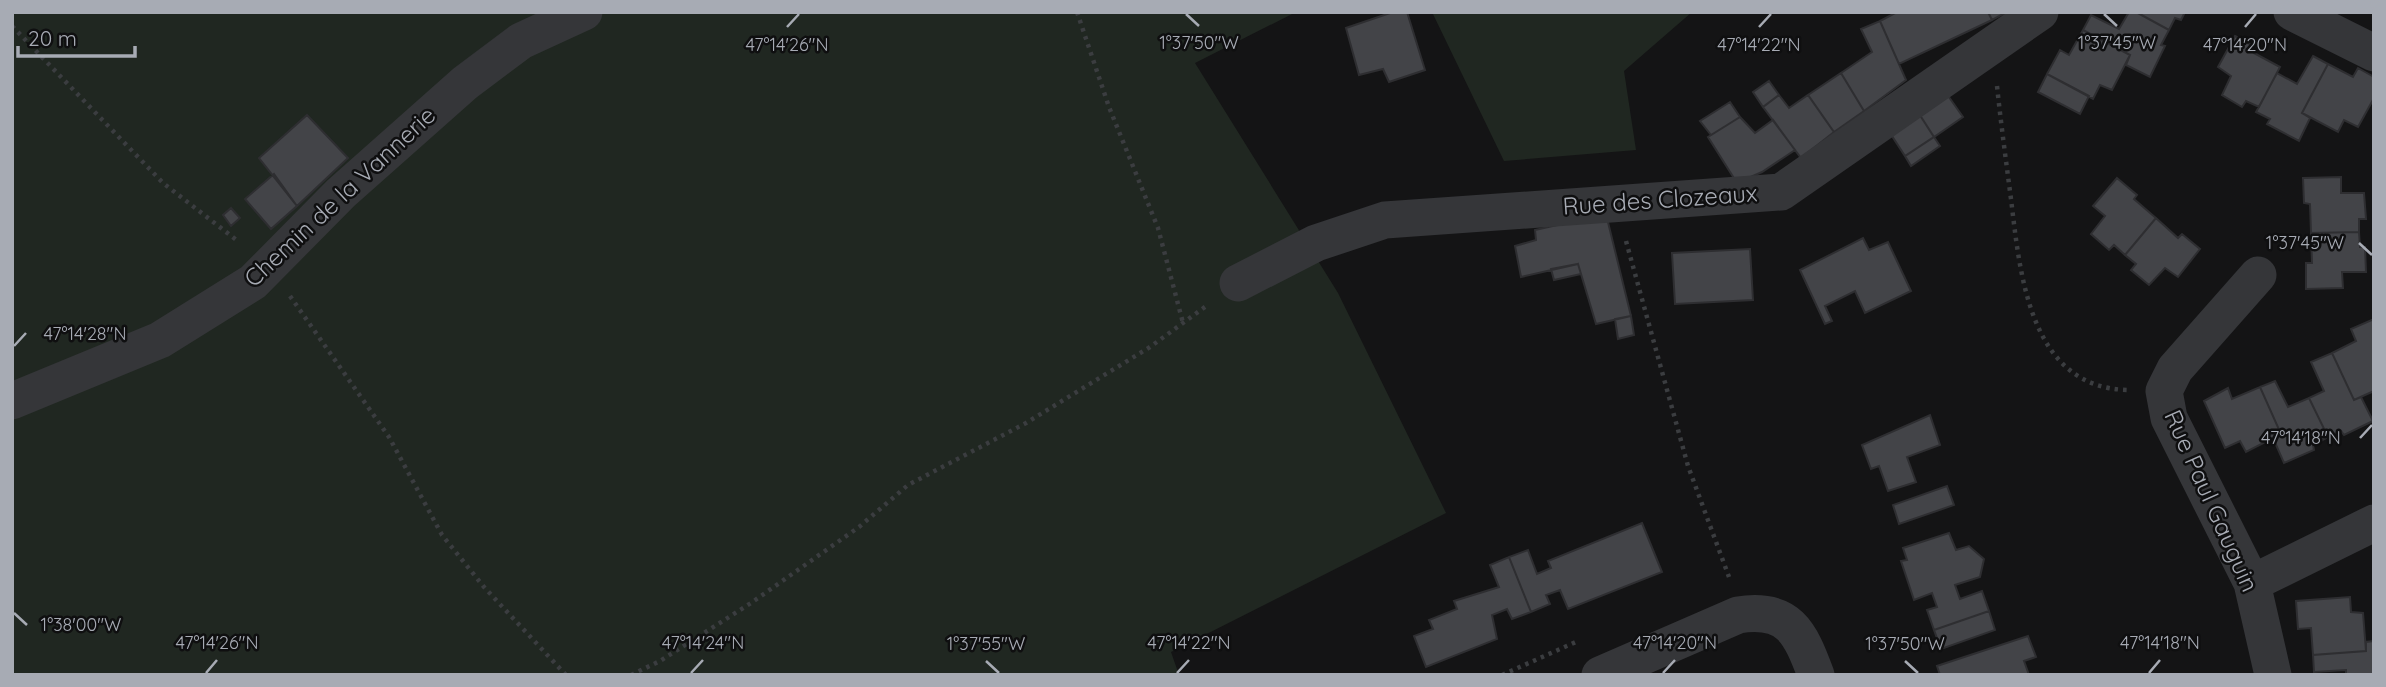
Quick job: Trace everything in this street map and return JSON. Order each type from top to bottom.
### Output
[{"type":"street","name":"Chemin de la Vannerie","points":[[12,401],[160,340],[253,282],[350,184],[465,83],[522,41],[583,12]]},
{"type":"street","name":"Rue des Clozeaux","points":[[1238,283],[1316,243],[1385,219],[1780,192],[2040,12]]},
{"type":"street","points":[[2292,12],[2374,53]]},
{"type":"street","name":"Rue Paul Gauguin","points":[[2258,275],[2175,369],[2164,391],[2169,418],[2252,583],[2273,675]]},
{"type":"street","points":[[2252,583],[2374,523]]},
{"type":"street","points":[[1600,675],[1738,615],[1762,611],[1783,619],[1803,641],[1816,675]]},
{"type":"path","points":[[1077,12],[1109,107],[1158,228],[1183,323]]},
{"type":"path","points":[[12,26],[163,183],[269,266],[389,437],[442,535],[484,587],[566,675]]},
{"type":"path","points":[[1980,52],[1995,74],[2019,267],[2032,319],[2048,347],[2077,375],[2115,390],[2164,391]]},
{"type":"path","points":[[1615,203],[1688,466],[1729,577]]},
{"type":"path","points":[[631,675],[660,661],[751,603],[859,527],[908,485],[1026,422],[1150,347],[1238,283]]},
{"type":"shaded area","points":[[12,12],[1296,12],[1195,63],[1338,293],[1446,513],[1171,652],[1179,675],[12,675]]},
{"type":"shaded area","points":[[1432,12],[1692,12],[1624,71],[1636,150],[1504,161]]},
{"type":"building","points":[[1393,12],[1407,12],[1425,70],[1389,82],[1383,69],[1359,75],[1346,28]]},
{"type":"building","points":[[1897,12],[1988,12],[1992,20],[1899,64],[1880,21]]},
{"type":"building","points":[[1988,12],[2007,12],[1992,20]]},
{"type":"building","points":[[2129,12],[2136,12],[2169,30],[2161,45],[2165,46],[2150,77],[2126,65],[2130,55],[2083,30],[2091,15],[2119,29]]},
{"type":"building","points":[[2136,12],[2185,12],[2181,20],[2175,18],[2169,30]]},
{"type":"building","points":[[1880,21],[1906,80],[1864,111],[1841,73],[1872,52],[1861,29]]},
{"type":"building","points":[[2083,30],[2130,55],[2112,90],[2100,85],[2093,99],[2047,74],[2060,50],[2069,55]]},
{"type":"building","points":[[2235,36],[2257,48],[2254,53],[2280,67],[2259,107],[2246,101],[2242,107],[2222,95],[2231,76],[2218,67]]},
{"type":"building","points":[[2313,56],[2328,64],[2302,113],[2310,118],[2299,141],[2267,124],[2270,119],[2256,112],[2277,73],[2297,84]]},
{"type":"building","points":[[2328,64],[2353,77],[2358,68],[2374,77],[2374,98],[2358,127],[2344,120],[2338,132],[2302,113]]},
{"type":"building","points":[[1841,73],[1864,111],[1834,132],[1808,95]]},
{"type":"building","points":[[2047,74],[2089,96],[2080,114],[2038,92]]},
{"type":"building","points":[[1769,81],[1779,95],[1763,107],[1753,92]]},
{"type":"building","points":[[1944,90],[1963,117],[1934,137],[1916,109]]},
{"type":"building","points":[[1779,95],[1789,108],[1808,95],[1834,132],[1801,158],[1763,107]]},
{"type":"building","points":[[1730,102],[1740,117],[1711,135],[1700,121]]},
{"type":"building","points":[[1916,109],[1934,137],[1905,156],[1892,136]]},
{"type":"building","points":[[307,115],[348,158],[297,206],[259,158]]},
{"type":"building","points":[[1740,117],[1755,133],[1773,120],[1795,150],[1762,172],[1737,183],[1708,137]]},
{"type":"building","points":[[1934,137],[1940,146],[1911,166],[1905,156]]},
{"type":"building","points":[[274,174],[297,206],[271,229],[245,199]]},
{"type":"building","points":[[2341,177],[2341,193],[2364,193],[2366,219],[2359,219],[2359,232],[2311,233],[2310,204],[2304,203],[2303,178]]},
{"type":"building","points":[[2117,178],[2137,195],[2134,199],[2156,218],[2125,255],[2114,245],[2109,250],[2091,234],[2105,216],[2093,206]]},
{"type":"building","points":[[231,208],[240,218],[231,226],[223,215]]},
{"type":"building","points":[[1606,214],[1631,316],[1596,324],[1578,264],[1521,277],[1515,246],[1536,240],[1535,230]]},
{"type":"building","points":[[2156,218],[2178,238],[2182,234],[2200,249],[2178,277],[2165,268],[2149,285],[2131,270],[2136,264],[2125,255]]},
{"type":"building","points":[[2359,232],[2360,247],[2365,247],[2366,272],[2342,272],[2343,288],[2306,289],[2306,263],[2312,263],[2311,233]]},
{"type":"building","points":[[1863,238],[1869,250],[1888,242],[1911,291],[1865,313],[1855,291],[1825,306],[1832,321],[1825,324],[1800,270]]},
{"type":"building","points":[[1750,249],[1753,300],[1675,304],[1672,253]]},
{"type":"building","points":[[1578,264],[1581,274],[1554,280],[1551,269]]},
{"type":"building","points":[[1631,316],[1634,335],[1618,339],[1615,319]]},
{"type":"building","points":[[2374,319],[2374,391],[2354,400],[2332,353],[2356,341],[2351,329]]},
{"type":"building","points":[[2332,353],[2354,400],[2361,397],[2373,421],[2344,435],[2341,431],[2328,437],[2309,398],[2324,391],[2311,362]]},
{"type":"building","points":[[2275,381],[2288,407],[2309,398],[2328,437],[2313,445],[2314,450],[2284,463],[2273,438],[2281,434],[2260,387]]},
{"type":"building","points":[[2260,387],[2281,434],[2246,452],[2240,441],[2225,448],[2204,401],[2228,388],[2232,399]]},
{"type":"building","points":[[1930,415],[1940,445],[1907,457],[1916,482],[1888,491],[1879,466],[1871,469],[1862,445]]},
{"type":"building","points":[[1947,486],[1954,505],[1899,524],[1893,505]]},
{"type":"building","points":[[1642,523],[1662,572],[1568,609],[1560,590],[1546,595],[1550,604],[1531,612],[1509,557],[1528,550],[1537,574],[1551,568],[1548,561]]},
{"type":"building","points":[[1949,533],[1956,550],[1969,546],[1984,559],[1980,577],[1955,585],[1960,599],[1982,591],[1989,611],[1934,630],[1927,610],[1937,607],[1932,593],[1914,600],[1901,561],[1907,560],[1903,548]]},
{"type":"building","points":[[1509,557],[1531,612],[1512,619],[1507,609],[1492,615],[1497,639],[1426,667],[1414,636],[1433,629],[1429,620],[1457,609],[1454,601],[1499,587],[1490,565]]},
{"type":"building","points":[[2350,597],[2351,612],[2363,613],[2366,651],[2313,655],[2311,628],[2298,629],[2296,601]]},
{"type":"building","points":[[1989,611],[1995,630],[1941,649],[1934,630]]},
{"type":"building","points":[[2028,636],[2036,657],[2024,661],[2029,675],[1940,675],[1937,666]]},
{"type":"building","points":[[2374,641],[2374,675],[2346,675],[2346,670],[2314,672],[2313,655],[2366,651],[2366,642]]}]
